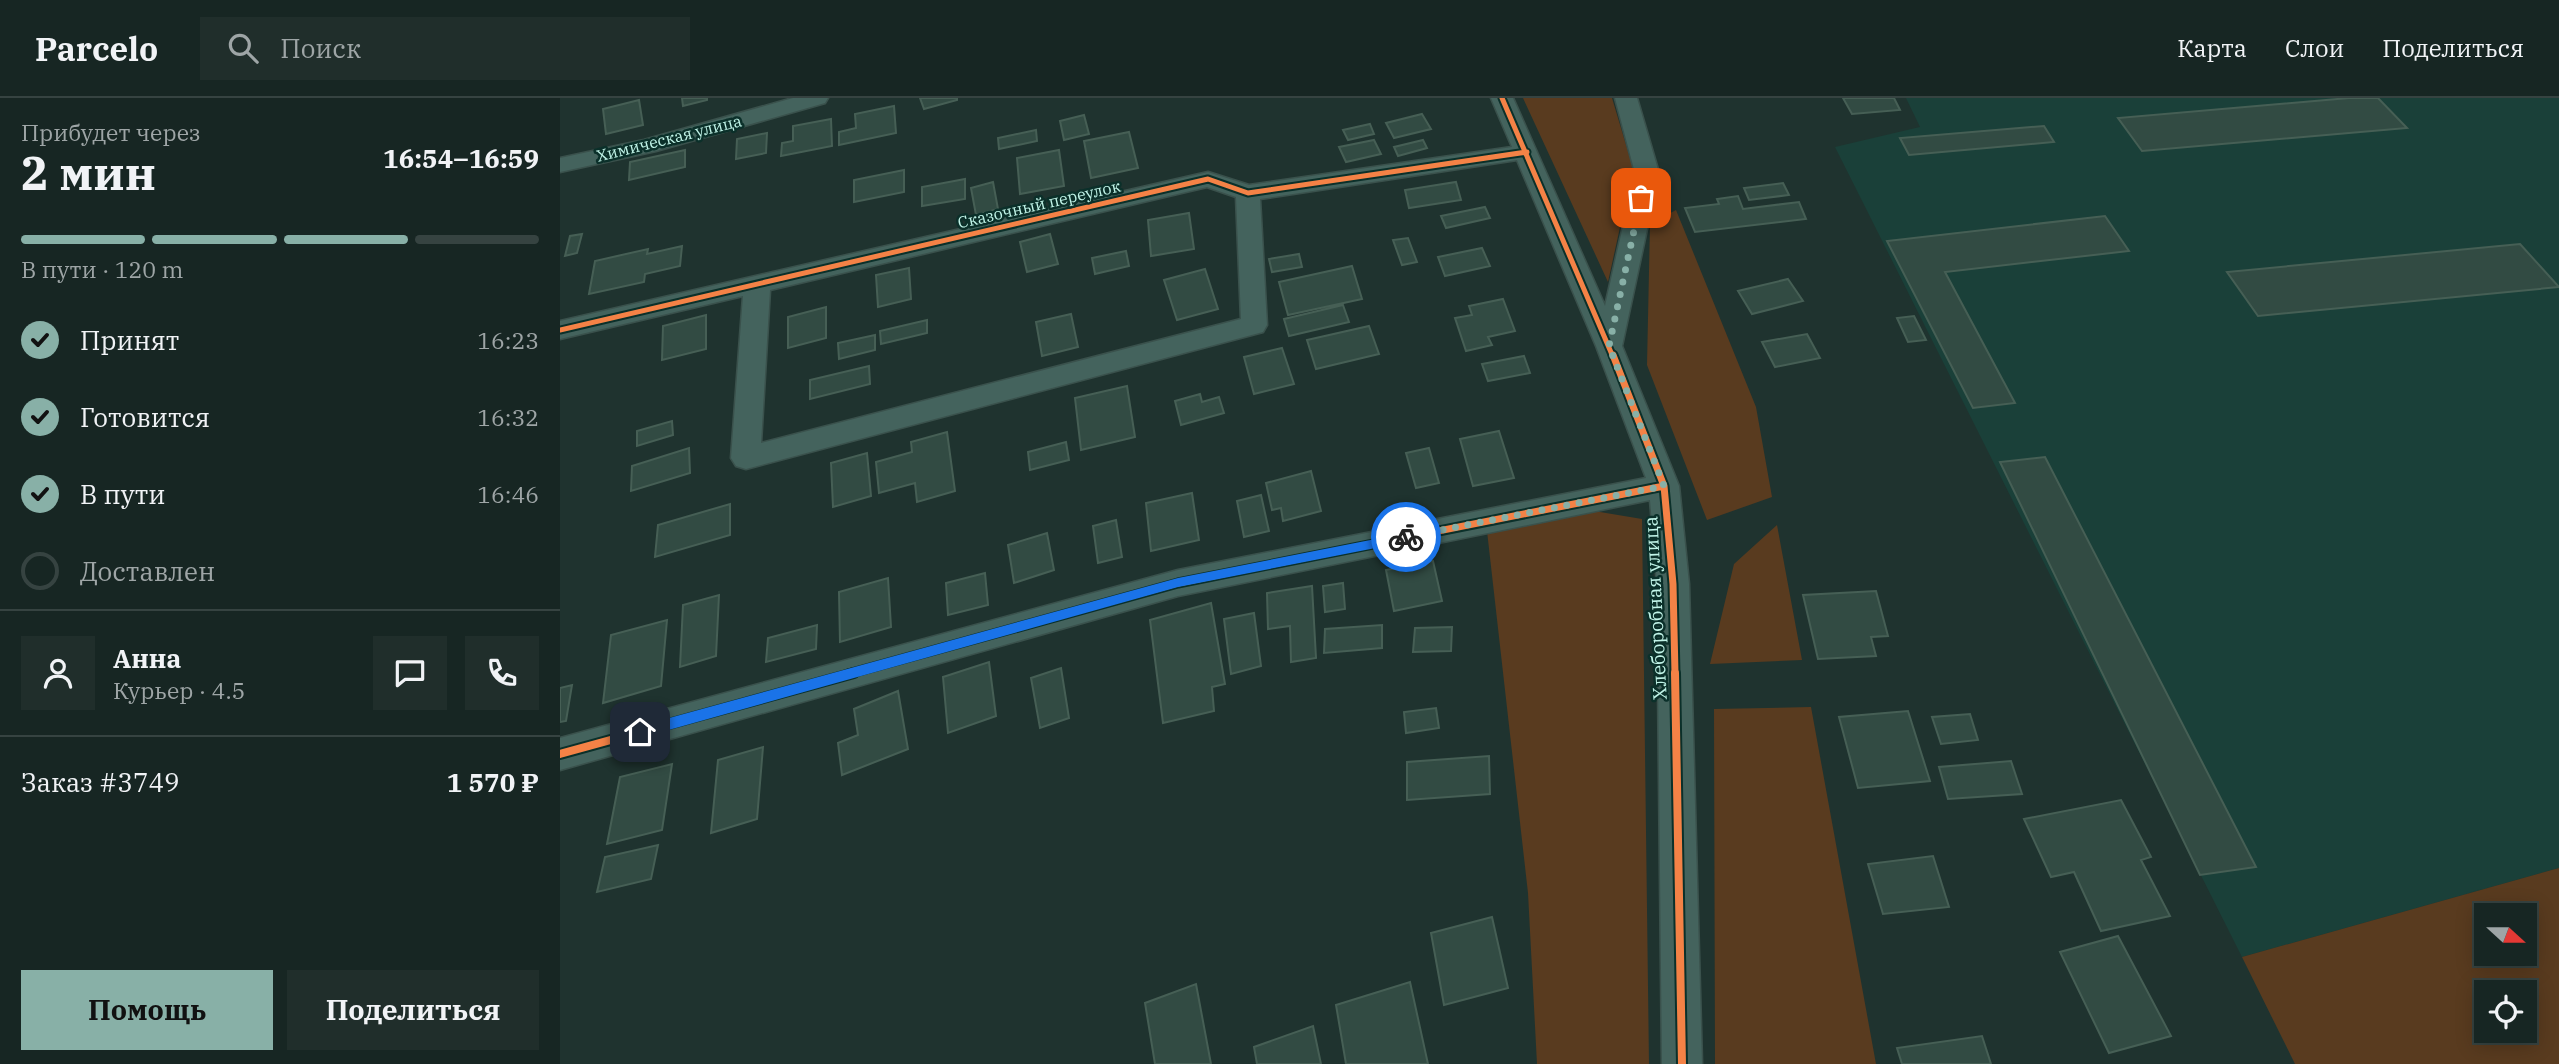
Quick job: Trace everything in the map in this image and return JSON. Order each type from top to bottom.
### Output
[{"type":"street","name":"Химическая улица","points":[[560,165],[648,146],[817,98]]},
{"type":"street","name":"Хлеборобная улица","points":[[1502,98],[1609,346],[1664,486],[1673,584],[1682,1064]]},
{"type":"street","points":[[1609,346],[1647,173],[1626,98]]},
{"type":"street","name":"Сказочный переулок","points":[[560,330],[1208,179],[1248,193],[1527,152]]},
{"type":"street","points":[[757,286],[746,458],[1254,325],[1248,193]]},
{"type":"street","points":[[560,754],[1178,583],[1664,486]]},
{"type":"shaded area","points":[[1523,98],[1612,98],[1633,168],[1608,282]]},
{"type":"shaded area","points":[[1906,98],[2559,98],[2559,868],[2242,957],[1835,147],[1920,127]]},
{"type":"shaded area","points":[[1676,210],[1756,407],[1772,497],[1707,520],[1647,365],[1650,224]]},
{"type":"shaded area","points":[[1594,511],[1642,519],[1649,1064],[1537,1064],[1528,893],[1487,531]]},
{"type":"shaded area","points":[[1777,525],[1802,660],[1710,664],[1734,564]]},
{"type":"shaded area","points":[[1811,707],[1876,1064],[1715,1064],[1714,709]]},
{"type":"shaded area","points":[[2559,868],[2559,1064],[2295,1064],[2242,957]]},
{"type":"building","points":[[682,98],[707,98],[707,100],[683,106]]},
{"type":"building","points":[[920,98],[957,98],[957,100],[924,109]]},
{"type":"building","points":[[1843,98],[1894,98],[1900,110],[1852,114]]},
{"type":"building","points":[[2349,98],[2378,98],[2407,128],[2142,151],[2118,118]]},
{"type":"building","points":[[639,100],[643,125],[606,134],[603,109]]},
{"type":"building","points":[[894,106],[896,133],[839,145],[839,132],[856,128],[855,114]]},
{"type":"building","points":[[1422,114],[1431,129],[1394,138],[1386,123]]},
{"type":"building","points":[[1084,115],[1089,134],[1064,140],[1060,121]]},
{"type":"building","points":[[831,119],[832,146],[781,156],[782,143],[793,141],[793,126]]},
{"type":"building","points":[[1370,124],[1374,134],[1348,140],[1343,130]]},
{"type":"building","points":[[2044,126],[2054,142],[1909,155],[1900,138]]},
{"type":"building","points":[[1036,130],[1037,141],[999,149],[998,138]]},
{"type":"building","points":[[1129,132],[1138,168],[1091,178],[1084,141]]},
{"type":"building","points":[[767,133],[766,153],[736,159],[737,139]]},
{"type":"building","points":[[1374,140],[1381,154],[1346,162],[1339,147]]},
{"type":"building","points":[[1423,140],[1427,148],[1398,156],[1394,147]]},
{"type":"building","points":[[685,150],[685,167],[629,180],[630,162]]},
{"type":"building","points":[[1059,150],[1064,186],[1020,194],[1017,158]]},
{"type":"building","points":[[904,170],[904,192],[854,202],[854,180]]},
{"type":"building","points":[[965,179],[965,199],[922,206],[922,187]]},
{"type":"building","points":[[993,182],[998,209],[976,215],[971,188]]},
{"type":"building","points":[[1456,182],[1461,200],[1409,208],[1405,190]]},
{"type":"building","points":[[1783,183],[1789,195],[1749,200],[1744,188]]},
{"type":"building","points":[[1738,196],[1743,209],[1799,202],[1806,219],[1695,232],[1685,208],[1719,204],[1717,199]]},
{"type":"building","points":[[1485,207],[1490,218],[1446,228],[1441,216]]},
{"type":"building","points":[[1189,213],[1194,249],[1151,256],[1148,220]]},
{"type":"building","points":[[2105,216],[2129,251],[1945,272],[2015,403],[1973,408],[1887,241]]},
{"type":"building","points":[[582,234],[577,253],[565,256],[570,236]]},
{"type":"building","points":[[1050,234],[1058,264],[1027,272],[1020,242]]},
{"type":"building","points":[[1408,238],[1417,262],[1402,265],[1393,240]]},
{"type":"building","points":[[2520,244],[2559,287],[2258,316],[2227,272]]},
{"type":"building","points":[[682,246],[680,266],[645,274],[644,282],[589,294],[595,261],[648,249],[647,254]]},
{"type":"building","points":[[1482,248],[1490,266],[1445,276],[1438,257]]},
{"type":"building","points":[[1126,251],[1129,266],[1095,274],[1092,258]]},
{"type":"building","points":[[1299,254],[1302,267],[1272,272],[1269,259]]},
{"type":"building","points":[[1352,266],[1362,299],[1288,315],[1279,282]]},
{"type":"building","points":[[909,268],[911,299],[878,307],[876,275]]},
{"type":"building","points":[[1205,269],[1218,309],[1177,320],[1164,280]]},
{"type":"building","points":[[1788,279],[1803,301],[1752,314],[1738,291]]},
{"type":"building","points":[[1503,299],[1515,331],[1488,337],[1492,345],[1466,351],[1455,318],[1472,315],[1469,306]]},
{"type":"building","points":[[1343,305],[1349,322],[1289,336],[1284,319]]},
{"type":"building","points":[[826,307],[826,338],[788,348],[788,317]]},
{"type":"building","points":[[1071,314],[1078,347],[1042,356],[1036,322]]},
{"type":"building","points":[[706,315],[706,349],[662,360],[663,326]]},
{"type":"building","points":[[1914,316],[1926,340],[1908,342],[1897,318]]},
{"type":"building","points":[[927,320],[927,333],[881,344],[880,331]]},
{"type":"building","points":[[1369,326],[1379,354],[1316,369],[1307,340]]},
{"type":"building","points":[[1807,334],[1820,358],[1775,367],[1762,342]]},
{"type":"building","points":[[875,335],[875,350],[839,359],[838,343]]},
{"type":"building","points":[[1282,348],[1294,384],[1254,394],[1244,357]]},
{"type":"building","points":[[1524,356],[1530,373],[1488,381],[1482,364]]},
{"type":"building","points":[[869,366],[870,384],[810,399],[810,380]]},
{"type":"building","points":[[1127,386],[1135,437],[1081,450],[1075,398]]},
{"type":"building","points":[[1200,394],[1202,402],[1219,397],[1224,413],[1181,425],[1175,401]]},
{"type":"building","points":[[672,421],[673,435],[637,446],[637,431]]},
{"type":"building","points":[[1499,431],[1514,478],[1473,486],[1460,439]]},
{"type":"building","points":[[947,432],[955,491],[917,502],[915,483],[879,493],[876,462],[912,452],[911,442]]},
{"type":"building","points":[[1066,442],[1069,460],[1030,470],[1028,452]]},
{"type":"building","points":[[689,448],[690,473],[631,491],[632,466]]},
{"type":"building","points":[[1429,448],[1439,483],[1416,488],[1406,453]]},
{"type":"building","points":[[867,453],[871,496],[833,507],[831,463]]},
{"type":"building","points":[[2045,457],[2256,867],[2200,875],[2000,462]]},
{"type":"building","points":[[1311,471],[1321,511],[1283,521],[1281,508],[1272,510],[1266,483]]},
{"type":"building","points":[[1192,493],[1199,540],[1151,551],[1146,503]]},
{"type":"building","points":[[1261,495],[1269,531],[1244,537],[1237,501]]},
{"type":"building","points":[[730,504],[730,535],[655,557],[658,525]]},
{"type":"building","points":[[1116,520],[1122,557],[1098,563],[1093,526]]},
{"type":"building","points":[[1047,533],[1054,570],[1014,583],[1008,545]]},
{"type":"building","points":[[1433,561],[1442,601],[1394,611],[1386,570]]},
{"type":"building","points":[[985,573],[988,605],[948,615],[946,583]]},
{"type":"building","points":[[888,578],[891,627],[840,642],[839,592]]},
{"type":"building","points":[[1343,583],[1345,609],[1325,612],[1323,586]]},
{"type":"building","points":[[1312,586],[1316,658],[1291,662],[1290,626],[1268,629],[1267,593]]},
{"type":"building","points":[[1876,591],[1888,636],[1871,637],[1876,656],[1818,659],[1803,595]]},
{"type":"building","points":[[719,595],[716,656],[680,667],[683,605]]},
{"type":"building","points":[[1211,603],[1225,684],[1212,687],[1214,711],[1163,723],[1150,620]]},
{"type":"building","points":[[1254,613],[1261,666],[1231,674],[1224,619]]},
{"type":"building","points":[[667,620],[661,686],[603,703],[611,635]]},
{"type":"building","points":[[817,625],[816,649],[766,662],[768,638]]},
{"type":"building","points":[[1382,625],[1382,648],[1324,653],[1325,629]]},
{"type":"building","points":[[1452,627],[1451,651],[1413,652],[1415,628]]},
{"type":"building","points":[[989,662],[996,716],[948,733],[943,677]]},
{"type":"building","points":[[1061,668],[1069,718],[1040,728],[1031,678]]},
{"type":"building","points":[[572,685],[566,721],[560,722],[560,688]]},
{"type":"building","points":[[898,691],[908,749],[842,775],[838,743],[858,735],[854,709]]},
{"type":"building","points":[[1436,708],[1439,728],[1406,733],[1404,712]]},
{"type":"building","points":[[1908,711],[1930,781],[1858,788],[1839,717]]},
{"type":"building","points":[[1970,714],[1978,740],[1941,744],[1932,717]]},
{"type":"building","points":[[763,747],[757,819],[711,833],[718,760]]},
{"type":"building","points":[[1489,756],[1490,794],[1407,800],[1407,762]]},
{"type":"building","points":[[2011,761],[2022,794],[1948,799],[1939,767]]},
{"type":"building","points":[[672,764],[662,830],[607,844],[620,777]]},
{"type":"building","points":[[2121,800],[2151,857],[2141,860],[2170,916],[2101,931],[2074,872],[2051,877],[2024,819]]},
{"type":"building","points":[[658,845],[651,879],[597,892],[605,857]]},
{"type":"building","points":[[1933,856],[1949,907],[1883,914],[1868,864]]},
{"type":"building","points":[[1492,917],[1508,988],[1444,1005],[1431,933]]},
{"type":"building","points":[[2118,936],[2171,1036],[2109,1053],[2060,952]]},
{"type":"building","points":[[1410,982],[1428,1064],[1346,1064],[1336,1005]]},
{"type":"building","points":[[1196,984],[1211,1064],[1155,1064],[1145,1003]]},
{"type":"building","points":[[1313,1026],[1321,1064],[1257,1064],[1254,1047]]},
{"type":"building","points":[[1982,1036],[1991,1064],[1902,1064],[1897,1048]]},
{"type":"cycle path","points":[[1502,98],[1609,346],[1664,486],[1673,584],[1682,1064]]},
{"type":"cycle path","points":[[560,330],[1208,179],[1248,193],[1527,152]]},
{"type":"cycle path","points":[[560,754],[1178,583],[1664,486]]},
{"type":"way so far","points":[[1406,537],[1664,486],[1609,346],[1641,198]]},
{"type":"route","points":[[640,732],[1178,583],[1406,537]]}]
